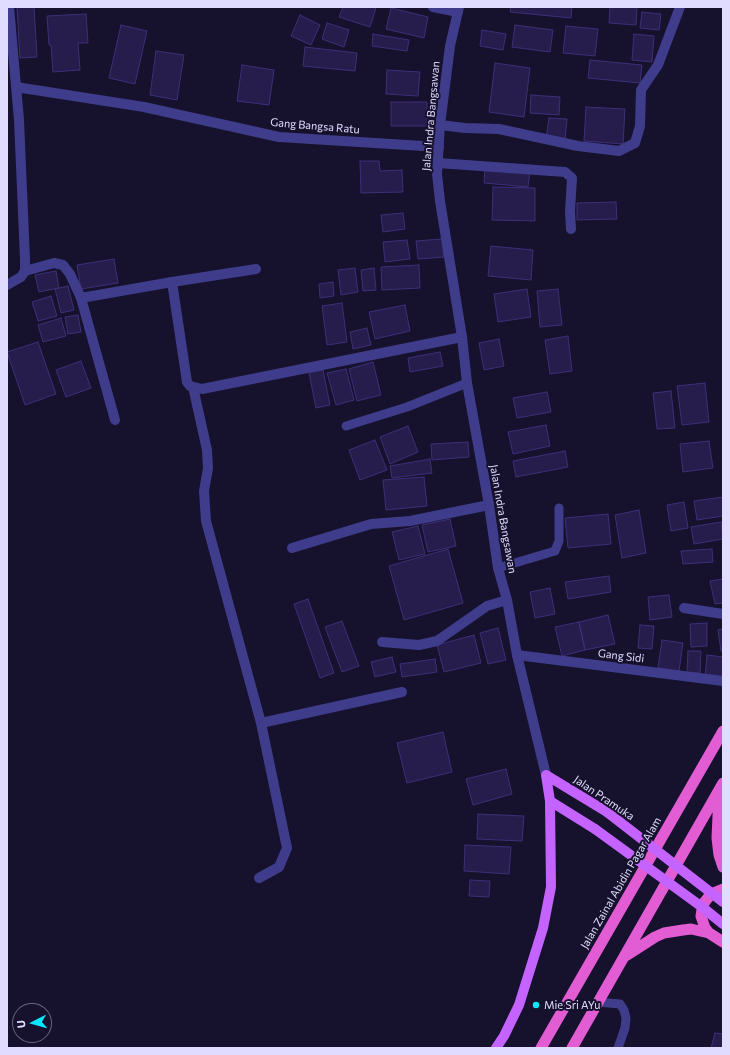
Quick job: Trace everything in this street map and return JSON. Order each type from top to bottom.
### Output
[{"type":"highway","name":"Jalan Zainal Abidin Pagar Alam","points":[[541,1048],[723,731]]},
{"type":"highway","points":[[721,786],[717,838],[718,855],[723,867]]},
{"type":"highway","points":[[572,1048],[721,786]]},
{"type":"highway","points":[[709,933],[702,922],[701,916],[703,904],[711,894],[723,889]]},
{"type":"highway","points":[[623,958],[644,943],[664,933],[675,931],[691,929],[709,933],[723,942]]},
{"type":"main road","name":"Jalan Indra Bangsawan","points":[[496,1048],[504,1036],[519,1005],[543,928],[551,887],[550,801],[546,775]]},
{"type":"main road","name":"Jalan Pramuka","points":[[546,775],[607,812],[723,902]]},
{"type":"main road","points":[[550,801],[594,829],[702,907],[723,924]]},
{"type":"street","points":[[7,285],[21,277],[25,271],[20,127],[9,7]]},
{"type":"street","points":[[433,7],[458,10]]},
{"type":"street","points":[[440,125],[465,128],[499,128],[578,146],[619,151],[635,143],[640,126],[641,90],[658,65],[680,7]]},
{"type":"street","name":"Jalan Indra Bangsawan","points":[[458,10],[450,46],[440,125],[437,174],[440,201],[462,337],[467,383],[489,505],[498,568],[507,600],[517,655],[546,775]]},
{"type":"street","name":"Gang Bangsa Ratu","points":[[16,87],[144,107],[279,137],[439,147]]},
{"type":"street","points":[[438,163],[565,172],[572,178],[570,211],[571,229]]},
{"type":"street","points":[[25,271],[54,263],[63,265],[70,274],[81,298],[115,420]]},
{"type":"street","points":[[81,298],[256,269]]},
{"type":"street","points":[[172,282],[187,382],[193,387],[208,388],[462,337]]},
{"type":"street","points":[[193,387],[207,450],[208,468],[204,491],[206,521],[261,723],[287,848],[279,867],[259,878]]},
{"type":"street","points":[[292,548],[371,524],[410,522],[489,505]]},
{"type":"street","points":[[382,642],[419,645],[437,641],[487,606],[507,600]]},
{"type":"street","points":[[684,608],[723,614]]},
{"type":"street","name":"Gang Sidi","points":[[517,655],[723,681]]},
{"type":"street","points":[[261,723],[402,692]]},
{"type":"lane","points":[[346,426],[407,407],[467,383]]},
{"type":"lane","points":[[498,568],[555,552],[559,541],[559,508]]},
{"type":"lane","points":[[598,1002],[620,1004],[624,1010],[626,1018],[625,1028],[618,1048]]},
{"type":"building","points":[[17,7],[34,7],[37,57],[20,58]]},
{"type":"building","points":[[343,7],[376,8],[370,27],[339,17]]},
{"type":"building","points":[[511,7],[572,7],[571,18],[510,12]]},
{"type":"building","points":[[610,7],[637,7],[636,25],[609,23]]},
{"type":"building","points":[[391,8],[428,17],[424,38],[386,29]]},
{"type":"building","points":[[642,12],[661,14],[659,30],[640,28]]},
{"type":"building","points":[[86,14],[88,43],[78,43],[80,70],[53,72],[47,16]]},
{"type":"building","points":[[300,15],[320,25],[311,45],[291,36]]},
{"type":"building","points":[[327,23],[349,30],[344,47],[322,39]]},
{"type":"building","points":[[121,25],[147,31],[135,84],[109,78]]},
{"type":"building","points":[[515,25],[553,30],[550,52],[512,47]]},
{"type":"building","points":[[566,26],[598,29],[595,56],[563,53]]},
{"type":"building","points":[[482,30],[506,34],[503,50],[480,46]]},
{"type":"building","points":[[373,34],[409,40],[407,51],[372,46]]},
{"type":"building","points":[[634,34],[654,36],[652,62],[632,60]]},
{"type":"building","points":[[305,47],[357,53],[355,71],[303,66]]},
{"type":"building","points":[[156,51],[184,55],[177,100],[150,95]]},
{"type":"building","points":[[590,60],[642,65],[640,83],[588,78]]},
{"type":"building","points":[[495,63],[530,68],[524,117],[489,112]]},
{"type":"building","points":[[242,65],[274,70],[269,105],[237,101]]},
{"type":"building","points":[[387,70],[420,72],[418,96],[386,94]]},
{"type":"building","points":[[531,95],[560,97],[559,115],[530,113]]},
{"type":"building","points":[[391,102],[427,102],[427,126],[391,126]]},
{"type":"building","points":[[586,107],[625,109],[623,144],[584,141]]},
{"type":"building","points":[[549,118],[567,119],[565,140],[546,139]]},
{"type":"building","points":[[360,161],[379,161],[380,171],[402,170],[403,192],[361,193]]},
{"type":"building","points":[[485,167],[530,170],[528,187],[484,183]]},
{"type":"building","points":[[493,187],[535,188],[535,221],[492,220]]},
{"type":"building","points":[[616,202],[617,219],[577,220],[577,203]]},
{"type":"building","points":[[403,213],[405,229],[383,232],[381,215]]},
{"type":"building","points":[[442,239],[444,257],[418,259],[416,241]]},
{"type":"building","points":[[407,240],[410,259],[385,262],[383,242]]},
{"type":"building","points":[[491,246],[533,250],[531,280],[488,276]]},
{"type":"building","points":[[114,259],[118,283],[81,289],[77,265]]},
{"type":"building","points":[[419,265],[420,288],[382,290],[381,267]]},
{"type":"building","points":[[355,268],[358,292],[341,295],[338,270]]},
{"type":"building","points":[[374,268],[376,290],[363,291],[361,270]]},
{"type":"building","points":[[56,271],[59,288],[39,292],[35,275]]},
{"type":"building","points":[[333,282],[334,296],[320,298],[319,284]]},
{"type":"building","points":[[68,286],[74,310],[61,313],[55,289]]},
{"type":"building","points":[[527,289],[531,317],[498,322],[494,294]]},
{"type":"building","points":[[558,289],[562,325],[540,327],[537,291]]},
{"type":"building","points":[[51,296],[57,316],[38,321],[32,302]]},
{"type":"building","points":[[342,303],[347,342],[327,345],[322,306]]},
{"type":"building","points":[[405,305],[410,331],[375,339],[369,312]]},
{"type":"building","points":[[78,315],[81,332],[68,334],[65,317]]},
{"type":"building","points":[[61,318],[66,336],[43,342],[38,325]]},
{"type":"building","points":[[367,328],[371,345],[353,349],[350,332]]},
{"type":"building","points":[[568,336],[572,371],[550,374],[545,340]]},
{"type":"building","points":[[499,339],[504,366],[484,370],[479,343]]},
{"type":"building","points":[[38,342],[56,394],[25,405],[7,352]]},
{"type":"building","points":[[440,352],[443,366],[410,372],[408,358]]},
{"type":"building","points":[[81,361],[91,388],[66,397],[56,370]]},
{"type":"building","points":[[373,362],[381,395],[357,401],[349,369]]},
{"type":"building","points":[[346,369],[354,400],[336,405],[327,373]]},
{"type":"building","points":[[323,370],[330,405],[316,408],[309,373]]},
{"type":"building","points":[[705,383],[709,422],[682,425],[677,386]]},
{"type":"building","points":[[671,391],[675,428],[657,429],[653,393]]},
{"type":"building","points":[[547,392],[551,412],[517,418],[513,398]]},
{"type":"building","points":[[546,425],[550,446],[513,454],[508,432]]},
{"type":"building","points":[[408,426],[418,452],[390,464],[380,437]]},
{"type":"building","points":[[375,440],[387,470],[360,480],[349,450]]},
{"type":"building","points":[[709,441],[713,468],[683,472],[680,444]]},
{"type":"building","points":[[468,442],[469,457],[432,460],[431,444]]},
{"type":"building","points":[[565,451],[568,467],[516,477],[513,461]]},
{"type":"building","points":[[430,459],[432,473],[392,478],[390,466]]},
{"type":"building","points":[[424,477],[427,506],[386,510],[383,480]]},
{"type":"building","points":[[723,497],[723,516],[697,520],[694,501]]},
{"type":"building","points":[[684,502],[688,528],[671,531],[667,505]]},
{"type":"building","points":[[639,510],[646,553],[622,558],[615,515]]},
{"type":"building","points":[[608,514],[611,544],[568,548],[565,518]]},
{"type":"building","points":[[450,519],[456,546],[428,552],[422,525]]},
{"type":"building","points":[[721,522],[723,539],[694,544],[691,527]]},
{"type":"building","points":[[418,526],[425,554],[399,560],[392,532]]},
{"type":"building","points":[[448,549],[463,603],[404,620],[389,566]]},
{"type":"building","points":[[712,549],[713,562],[683,564],[681,551]]},
{"type":"building","points":[[609,576],[611,592],[568,599],[565,582]]},
{"type":"building","points":[[723,579],[723,603],[715,604],[710,581]]},
{"type":"building","points":[[550,588],[555,614],[535,618],[530,592]]},
{"type":"building","points":[[669,595],[672,617],[650,620],[648,597]]},
{"type":"building","points":[[308,599],[334,673],[320,678],[294,604]]},
{"type":"building","points":[[608,615],[615,644],[585,650],[579,622]]},
{"type":"building","points":[[342,621],[359,666],[342,672],[325,627]]},
{"type":"building","points":[[579,622],[585,650],[562,656],[555,627]]},
{"type":"building","points":[[707,623],[707,646],[691,647],[690,624]]},
{"type":"building","points":[[640,625],[654,626],[652,649],[638,648]]},
{"type":"building","points":[[498,628],[506,660],[488,664],[480,633]]},
{"type":"building","points":[[723,629],[723,651],[721,651],[718,630]]},
{"type":"building","points":[[474,635],[481,663],[444,672],[437,645]]},
{"type":"building","points":[[662,640],[683,643],[679,671],[658,668]]},
{"type":"building","points":[[688,651],[701,651],[700,673],[687,673]]},
{"type":"building","points":[[707,655],[723,657],[723,679],[705,677]]},
{"type":"building","points":[[392,657],[396,672],[375,677],[371,662]]},
{"type":"building","points":[[435,659],[437,672],[402,677],[400,664]]},
{"type":"building","points":[[443,732],[452,772],[407,783],[397,743]]},
{"type":"building","points":[[506,769],[512,794],[473,805],[466,779]]},
{"type":"building","points":[[478,814],[524,816],[522,841],[477,839]]},
{"type":"building","points":[[465,845],[511,847],[509,874],[464,871]]},
{"type":"building","points":[[470,880],[490,881],[489,897],[469,896]]},
{"type":"building","points":[[715,1033],[723,1034],[723,1048],[711,1048]]},
{"type":"place","name":"Mie Sri AYu","points":[[536,1005]]}]
